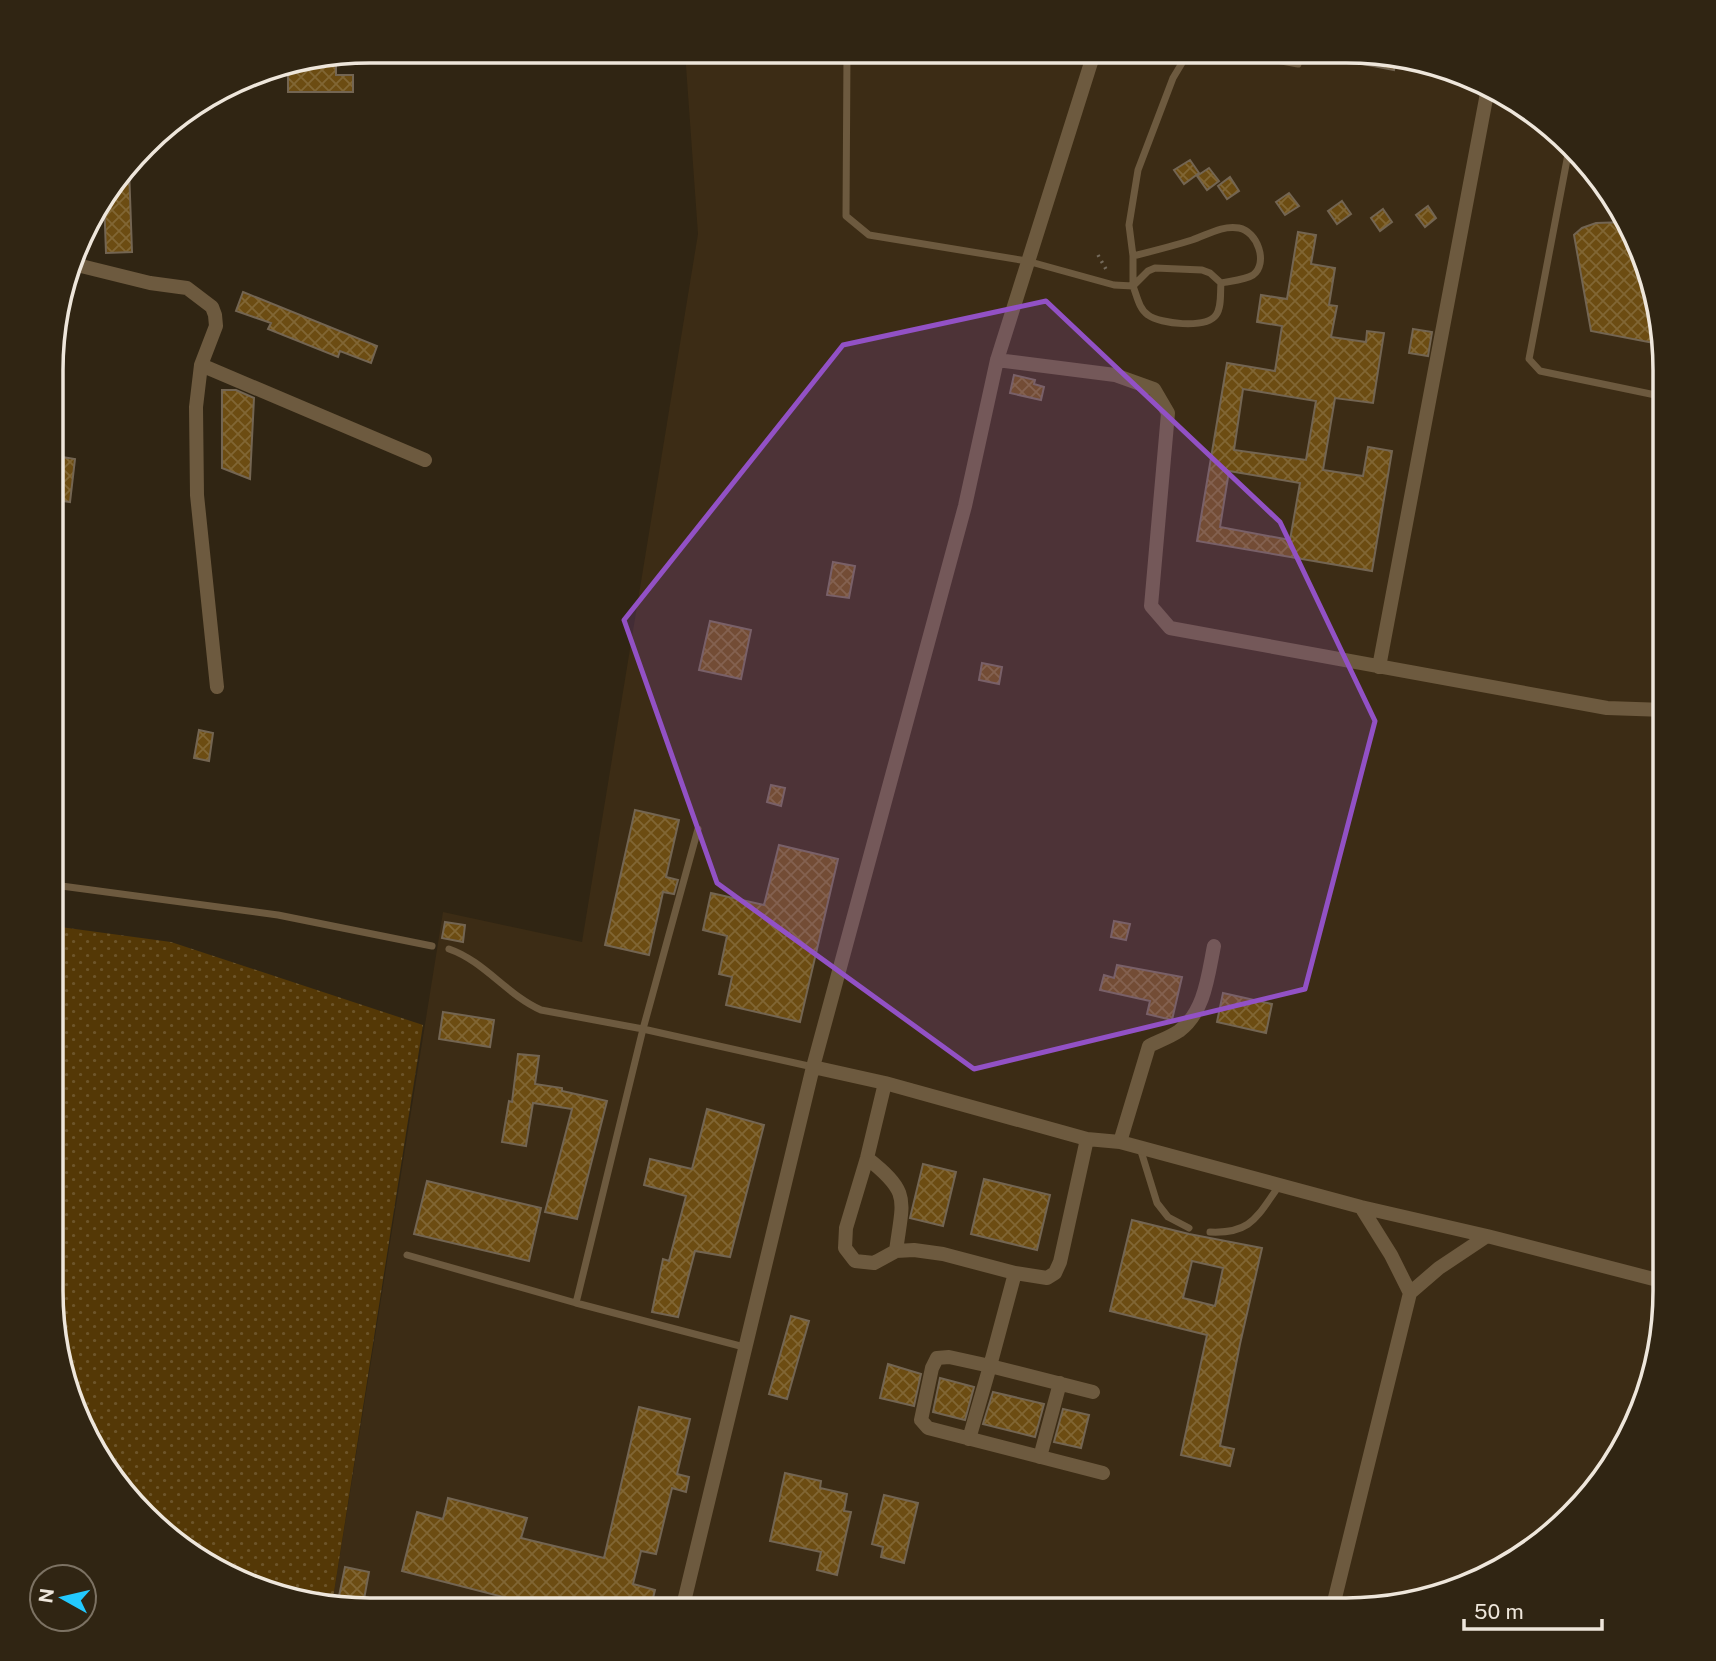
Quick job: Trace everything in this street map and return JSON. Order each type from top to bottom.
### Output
[{"type":"street","points":[[685,1598],[813,1067],[965,506],[998,360],[1091,63]]},
{"type":"street","points":[[1379,667],[1486,97]]},
{"type":"street","points":[[81,266],[150,283],[187,288],[212,307],[216,326],[201,365],[196,407],[197,495],[217,687]]},
{"type":"street","points":[[998,360],[1115,375],[1154,388],[1168,413],[1151,606],[1170,628],[1607,708],[1653,710]]},
{"type":"street","points":[[201,365],[425,460]]},
{"type":"street","points":[[1120,1142],[1149,1046],[1179,1031],[1196,1015],[1214,946]]},
{"type":"street","points":[[813,1067],[885,1083],[1087,1139],[1120,1142],[1361,1207],[1653,1279]]},
{"type":"street","points":[[885,1083],[846,1228],[845,1248],[855,1261],[874,1264],[896,1251],[914,1250],[1047,1278],[1055,1273],[1060,1262],[1087,1139]]},
{"type":"street","points":[[867,1158],[899,1188],[902,1205],[896,1251]]},
{"type":"street","points":[[1361,1207],[1391,1255],[1410,1293]]},
{"type":"street","points":[[1335,1598],[1410,1293],[1438,1268],[1487,1236]]},
{"type":"street","points":[[968,1439],[1015,1273]]},
{"type":"street","points":[[1093,1392],[949,1357],[937,1359],[932,1368],[920,1420],[928,1428],[1103,1474]]},
{"type":"street","points":[[1040,1457],[1060,1383]]},
{"type":"lane","points":[[847,63],[846,216],[869,235],[1027,261],[1115,285],[1133,286],[1148,271],[1156,268],[1202,271],[1210,273],[1221,283]]},
{"type":"lane","points":[[1182,63],[1173,78],[1138,170],[1129,225],[1133,286],[1141,309],[1147,315],[1160,321],[1204,324],[1219,312],[1221,283]]},
{"type":"lane","points":[[1293,63],[1298,64]]},
{"type":"lane","points":[[1567,158],[1529,359],[1540,371],[1653,395]]},
{"type":"lane","points":[[1133,256],[1225,227],[1248,231],[1252,234],[1262,258],[1260,266],[1252,276],[1221,283]]},
{"type":"lane","points":[[576,1303],[643,1029],[698,829]]},
{"type":"lane","points":[[63,887],[278,915],[432,946]]},
{"type":"lane","points":[[449,949],[466,957],[528,1004],[541,1010],[643,1029],[813,1067]]},
{"type":"lane","points":[[1140,1148],[1157,1203],[1168,1217],[1189,1228]]},
{"type":"lane","points":[[1210,1232],[1228,1233],[1240,1230],[1255,1219],[1279,1185]]},
{"type":"lane","points":[[407,1255],[744,1347]]},
{"type":"highlighted area","points":[[1046,301],[1280,522],[1375,721],[1305,989],[974,1069],[717,883],[624,620],[843,345]]},
{"type":"shaded area","points":[[686,63],[1346,63],[1386,66],[1445,79],[1500,104],[1533,126],[1563,153],[1601,199],[1621,234],[1637,271],[1647,310],[1653,370],[1652,1311],[1647,1351],[1637,1390],[1612,1444],[1577,1493],[1548,1522],[1517,1546],[1482,1566],[1445,1582],[1406,1592],[1346,1598],[370,1598],[334,1595],[443,912],[582,942],[698,234]]},
{"type":"shaded area","points":[[63,927],[171,942],[423,1025],[334,1595],[291,1588],[253,1575],[216,1557],[183,1535],[153,1508],[115,1462],[95,1427],[79,1390],[69,1351],[63,1291]]},
{"type":"building","points":[[1361,64],[1394,67],[1394,70]]},
{"type":"building","points":[[336,65],[336,75],[353,75],[353,92],[288,92],[288,74],[291,73]]},
{"type":"building","points":[[1190,160],[1199,173],[1184,184],[1174,170]]},
{"type":"building","points":[[1209,168],[1219,181],[1207,190],[1197,176]]},
{"type":"building","points":[[1230,177],[1239,191],[1227,199],[1218,186]]},
{"type":"building","points":[[129,179],[132,252],[106,253],[105,215]]},
{"type":"building","points":[[1289,193],[1299,206],[1285,215],[1276,202]]},
{"type":"building","points":[[1342,201],[1351,214],[1337,224],[1328,211]]},
{"type":"building","points":[[1428,206],[1436,218],[1425,227],[1416,215]]},
{"type":"building","points":[[1383,209],[1392,222],[1380,231],[1371,218]]},
{"type":"building","points":[[1615,222],[1630,253],[1643,291],[1651,343],[1591,331],[1574,235],[1582,228],[1596,223]]},
{"type":"building","points":[[1298,232],[1316,235],[1311,264],[1335,268],[1329,305],[1337,306],[1331,337],[1366,342],[1367,331],[1384,333],[1373,403],[1335,398],[1323,470],[1363,476],[1368,447],[1392,451],[1372,571],[1197,541],[1227,363],[1275,371],[1282,326],[1257,322],[1261,295],[1287,299]],"holes":[[[1243,389],[1316,401],[1306,460],[1234,450]],[[1229,471],[1300,483],[1290,540],[1220,527]]]},
{"type":"building","points":[[243,292],[377,346],[371,363],[340,351],[338,357],[268,329],[271,323],[236,311]]},
{"type":"building","points":[[1413,329],[1432,332],[1428,356],[1409,353]]},
{"type":"building","points":[[1014,375],[1035,380],[1034,384],[1044,387],[1041,400],[1010,393]]},
{"type":"building","points":[[222,390],[236,390],[254,398],[250,479],[222,468]]},
{"type":"building","points":[[63,457],[75,459],[70,502],[63,501]]},
{"type":"building","points":[[833,562],[855,566],[849,598],[827,595]]},
{"type":"building","points":[[710,621],[751,630],[741,679],[699,670]]},
{"type":"building","points":[[982,663],[1002,667],[999,684],[979,680]]},
{"type":"building","points":[[199,730],[213,733],[209,761],[194,758]]},
{"type":"building","points":[[771,785],[785,788],[781,806],[767,802]]},
{"type":"building","points":[[635,810],[679,820],[666,877],[678,880],[674,894],[663,892],[649,955],[605,945]]},
{"type":"building","points":[[779,845],[838,859],[800,1022],[726,1005],[732,977],[719,974],[727,936],[703,930],[711,893],[764,905]]},
{"type":"building","points":[[1114,921],[1130,924],[1126,940],[1111,937]]},
{"type":"building","points":[[445,922],[465,925],[463,942],[442,938]]},
{"type":"building","points":[[1117,965],[1182,977],[1172,1020],[1147,1014],[1150,1001],[1100,990],[1104,975],[1114,978]]},
{"type":"building","points":[[1223,993],[1272,1004],[1266,1033],[1217,1022]]},
{"type":"building","points":[[443,1012],[494,1020],[490,1047],[439,1039]]},
{"type":"building","points":[[518,1054],[539,1056],[535,1084],[562,1088],[562,1091],[607,1101],[577,1219],[545,1212],[572,1109],[533,1103],[526,1146],[502,1142],[509,1101],[512,1102]]},
{"type":"building","points":[[707,1109],[764,1125],[730,1257],[695,1251],[678,1317],[652,1312],[663,1259],[669,1261],[686,1196],[644,1185],[650,1159],[692,1169]]},
{"type":"building","points":[[923,1164],[956,1172],[943,1226],[910,1218]]},
{"type":"building","points":[[984,1179],[1050,1195],[1037,1250],[971,1234]]},
{"type":"building","points":[[427,1181],[541,1208],[529,1261],[414,1234]]},
{"type":"building","points":[[1132,1220],[1262,1248],[1220,1446],[1234,1449],[1230,1466],[1181,1455],[1207,1335],[1110,1311]],"holes":[[[1192,1261],[1223,1268],[1215,1306],[1183,1298]]]},
{"type":"building","points":[[791,1316],[809,1321],[787,1399],[769,1394]]},
{"type":"building","points":[[888,1364],[921,1374],[914,1406],[880,1398]]},
{"type":"building","points":[[940,1378],[974,1387],[965,1420],[933,1412]]},
{"type":"building","points":[[993,1392],[1044,1404],[1035,1437],[983,1424]]},
{"type":"building","points":[[639,1407],[690,1419],[677,1474],[689,1477],[686,1492],[672,1488],[656,1554],[641,1551],[633,1584],[655,1590],[653,1598],[507,1598],[402,1571],[417,1512],[443,1519],[448,1498],[527,1518],[521,1538],[604,1558]]},
{"type":"building","points":[[1063,1409],[1089,1415],[1081,1448],[1054,1442]]},
{"type":"building","points":[[785,1473],[821,1481],[820,1488],[847,1494],[844,1511],[851,1512],[837,1575],[817,1570],[821,1552],[770,1541]]},
{"type":"building","points":[[884,1495],[918,1503],[904,1563],[881,1557],[883,1547],[872,1544]]},
{"type":"building","points":[[345,1567],[369,1572],[364,1598],[339,1596]]}]
